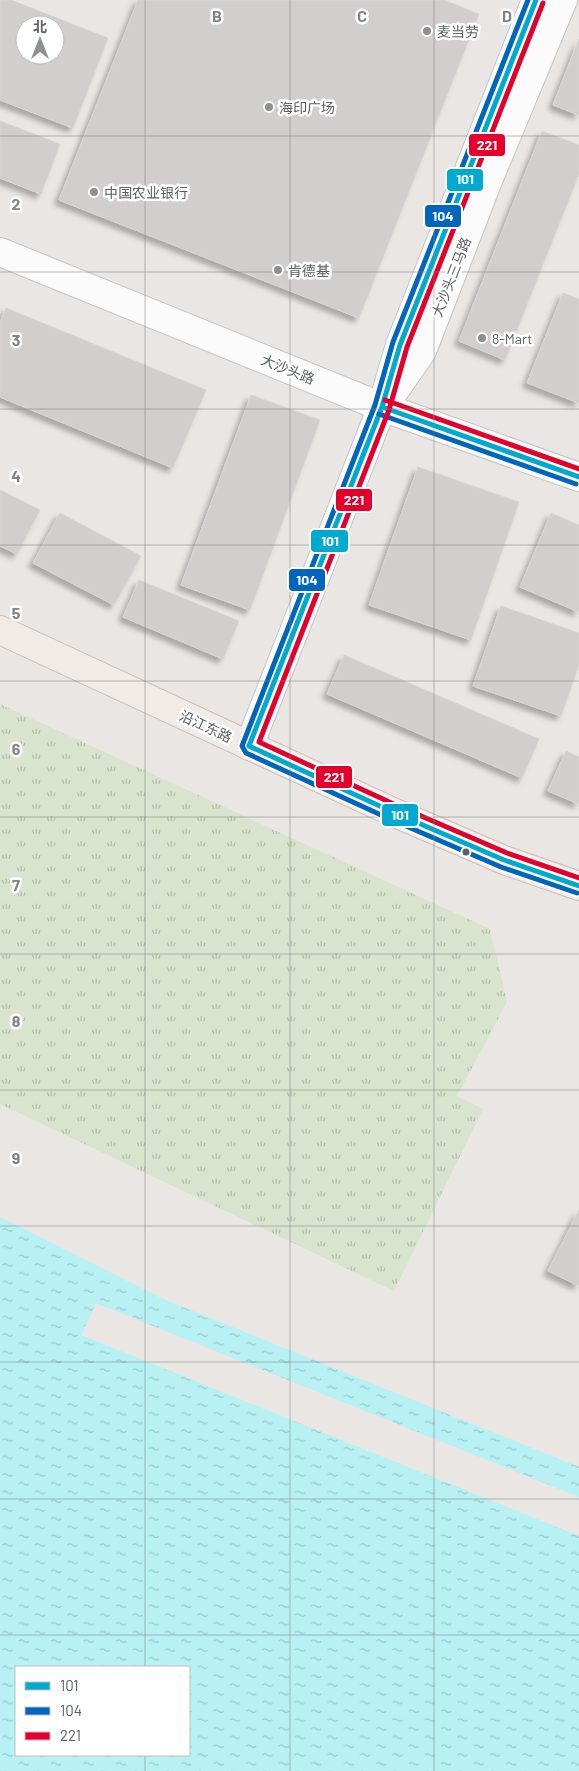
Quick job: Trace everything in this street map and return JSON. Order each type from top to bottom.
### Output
[{"type":"main road","name":"沿江东路","points":[[0,630],[395,813],[496,856],[579,886]]},
{"type":"street","name":"大沙头三马路","points":[[249,746],[382,407],[400,345],[536,0]]},
{"type":"street","name":"大沙头三马路","points":[[382,407],[422,351],[487,183],[563,0]]},
{"type":"street","name":"大沙头路","points":[[0,252],[382,407],[579,477]]},
{"type":"green space","points":[[0,704],[490,929],[507,1002],[457,1096],[483,1109],[394,1291],[0,1104]]},
{"type":"water","points":[[0,1217],[163,1299],[579,1467],[579,1771],[0,1771]]},
{"type":"pier","points":[[96,1303],[579,1497],[579,1536],[81,1335]]},
{"type":"building","points":[[0,0],[11,0],[49,15],[15,15],[15,65],[65,65],[65,21],[108,38],[73,128],[0,100]]},
{"type":"building","name":"海印广场","points":[[138,0],[444,0],[479,14],[359,318],[59,200]]},
{"type":"building","points":[[579,39],[579,115],[553,105]]},
{"type":"building","points":[[0,121],[60,144],[41,194],[0,178]]},
{"type":"building","points":[[542,131],[579,145],[579,174],[505,360],[459,341]]},
{"type":"building","points":[[563,293],[579,299],[579,403],[527,383]]},
{"type":"building","points":[[6,308],[206,390],[173,468],[0,397],[0,322]]},
{"type":"building","points":[[251,395],[320,420],[250,610],[181,585]]},
{"type":"building","points":[[418,467],[519,502],[471,640],[369,605]]},
{"type":"building","points":[[0,490],[40,510],[17,554],[0,546]]},
{"type":"building","points":[[60,513],[141,556],[114,605],[33,563]]},
{"type":"building","points":[[551,513],[579,525],[579,612],[520,587]]},
{"type":"building","points":[[139,580],[239,621],[223,659],[123,617]]},
{"type":"building","points":[[501,606],[579,633],[579,665],[561,716],[473,686]]},
{"type":"building","points":[[344,655],[539,739],[522,778],[327,694]]},
{"type":"building","points":[[566,751],[579,757],[579,804],[548,791]]},
{"type":"building","points":[[579,1210],[579,1286],[548,1271]]},
{"type":"transit line","name":"104","points":[[528,0],[393,342],[375,405],[242,746],[246,753],[392,820],[501,867],[577,893]]},
{"type":"transit line","name":"101","points":[[536,0],[400,345],[382,407],[249,746],[395,813],[504,860],[579,886]]},
{"type":"transit line","name":"221","points":[[543,3],[407,347],[389,410],[259,742],[398,806],[507,853],[579,878]]},
{"type":"transit line","name":"221","points":[[385,400],[579,469]]},
{"type":"transit line","name":"101","points":[[382,407],[579,477]]},
{"type":"transit line","name":"104","points":[[379,414],[576,484]]},
{"type":"place","name":"麦当劳","points":[[427,31]]},
{"type":"place","name":"海印广场","points":[[269,107]]},
{"type":"place","name":"中国农业银行","points":[[94,192]]},
{"type":"place","name":"肯德基","points":[[278,270]]},
{"type":"place","name":"8-Mart","points":[[482,338]]}]
